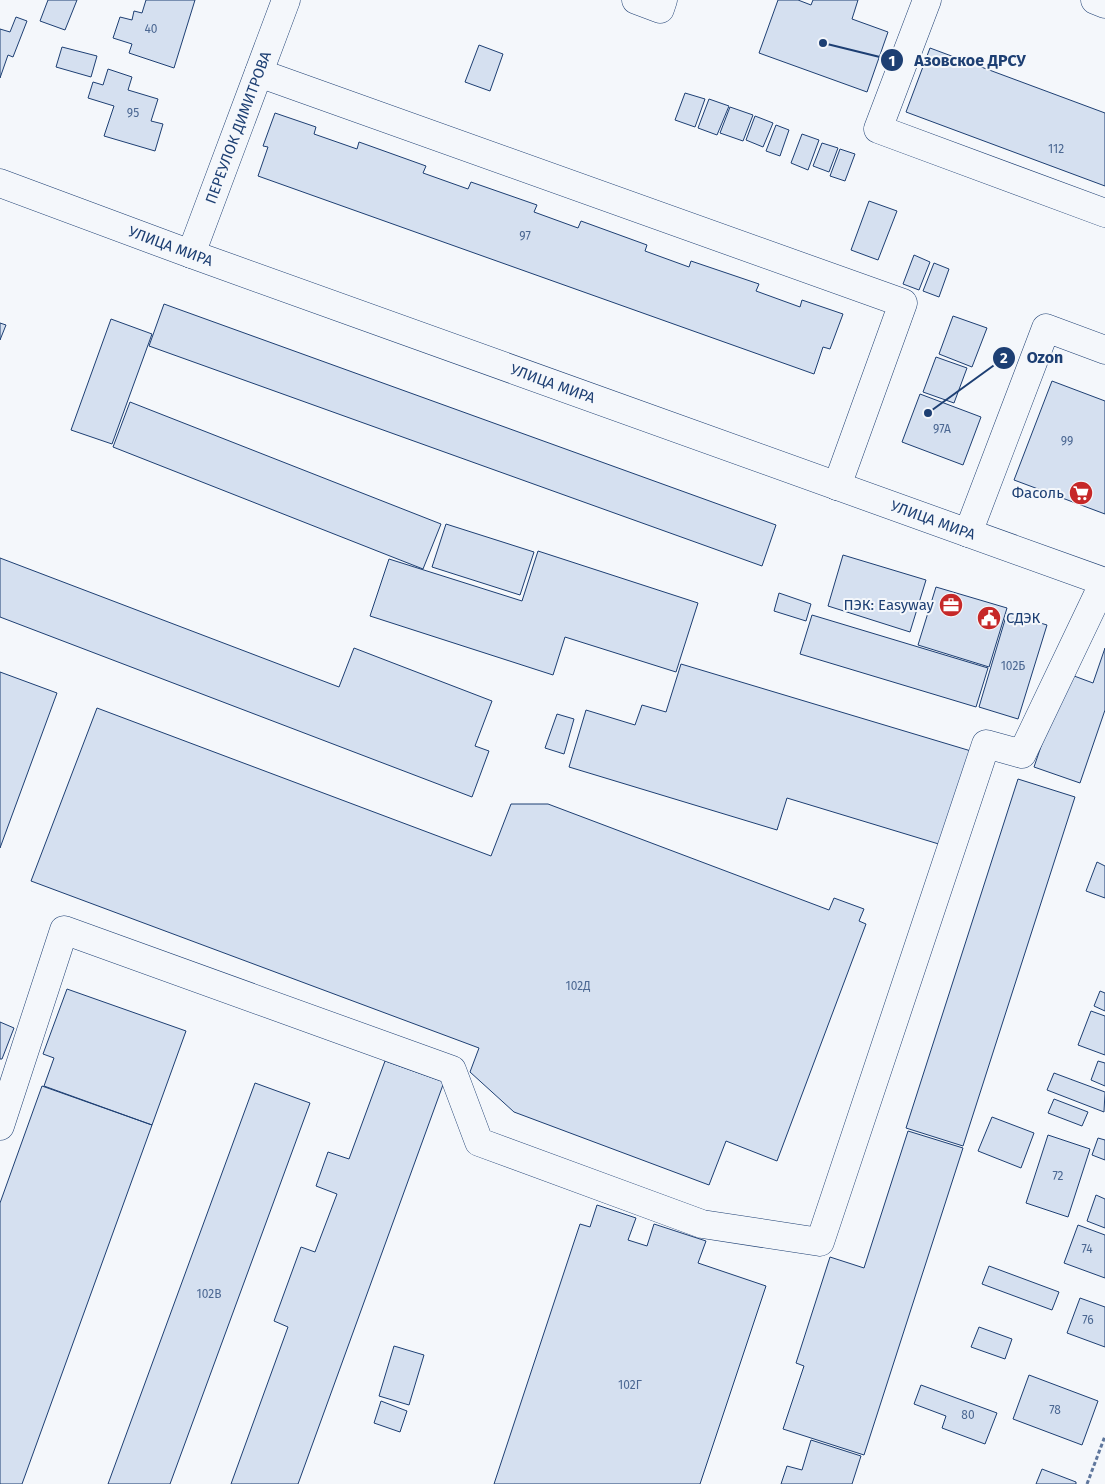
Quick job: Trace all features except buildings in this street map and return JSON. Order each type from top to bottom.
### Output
[{"type":"street","name":"ПЕРЕУЛОК ДИМИТРОВА","points":[[191,254],[286,0]]},
{"type":"street","points":[[636,0],[660,9],[663,0]]},
{"type":"street","points":[[927,0],[878,129],[1105,213]]},
{"type":"street","points":[[1096,0],[1105,4]]},
{"type":"street","points":[[258,73],[903,302],[837,486]]},
{"type":"street","name":"УЛИЦА МИРА","points":[[0,183],[191,254],[1104,582]]},
{"type":"street","points":[[968,533],[1046,328],[1105,350]]},
{"type":"street","points":[[0,1126],[64,930],[452,1070],[480,1142],[702,1224],[820,1242],[986,744],[1022,754],[1104,582]]},
{"type":"path","points":[[1088,1484],[1105,1436]]},
{"type":"place","name":"Азовское ДРСУ","points":[[823,43]]},
{"type":"place","name":"Ozon","points":[[928,413]]},
{"type":"place","name":"Фасоль","points":[[1081,493]]},
{"type":"place","name":"ПЭК: Easyway","points":[[951,605]]},
{"type":"place","name":"СДЭК","points":[[989,618]]}]
